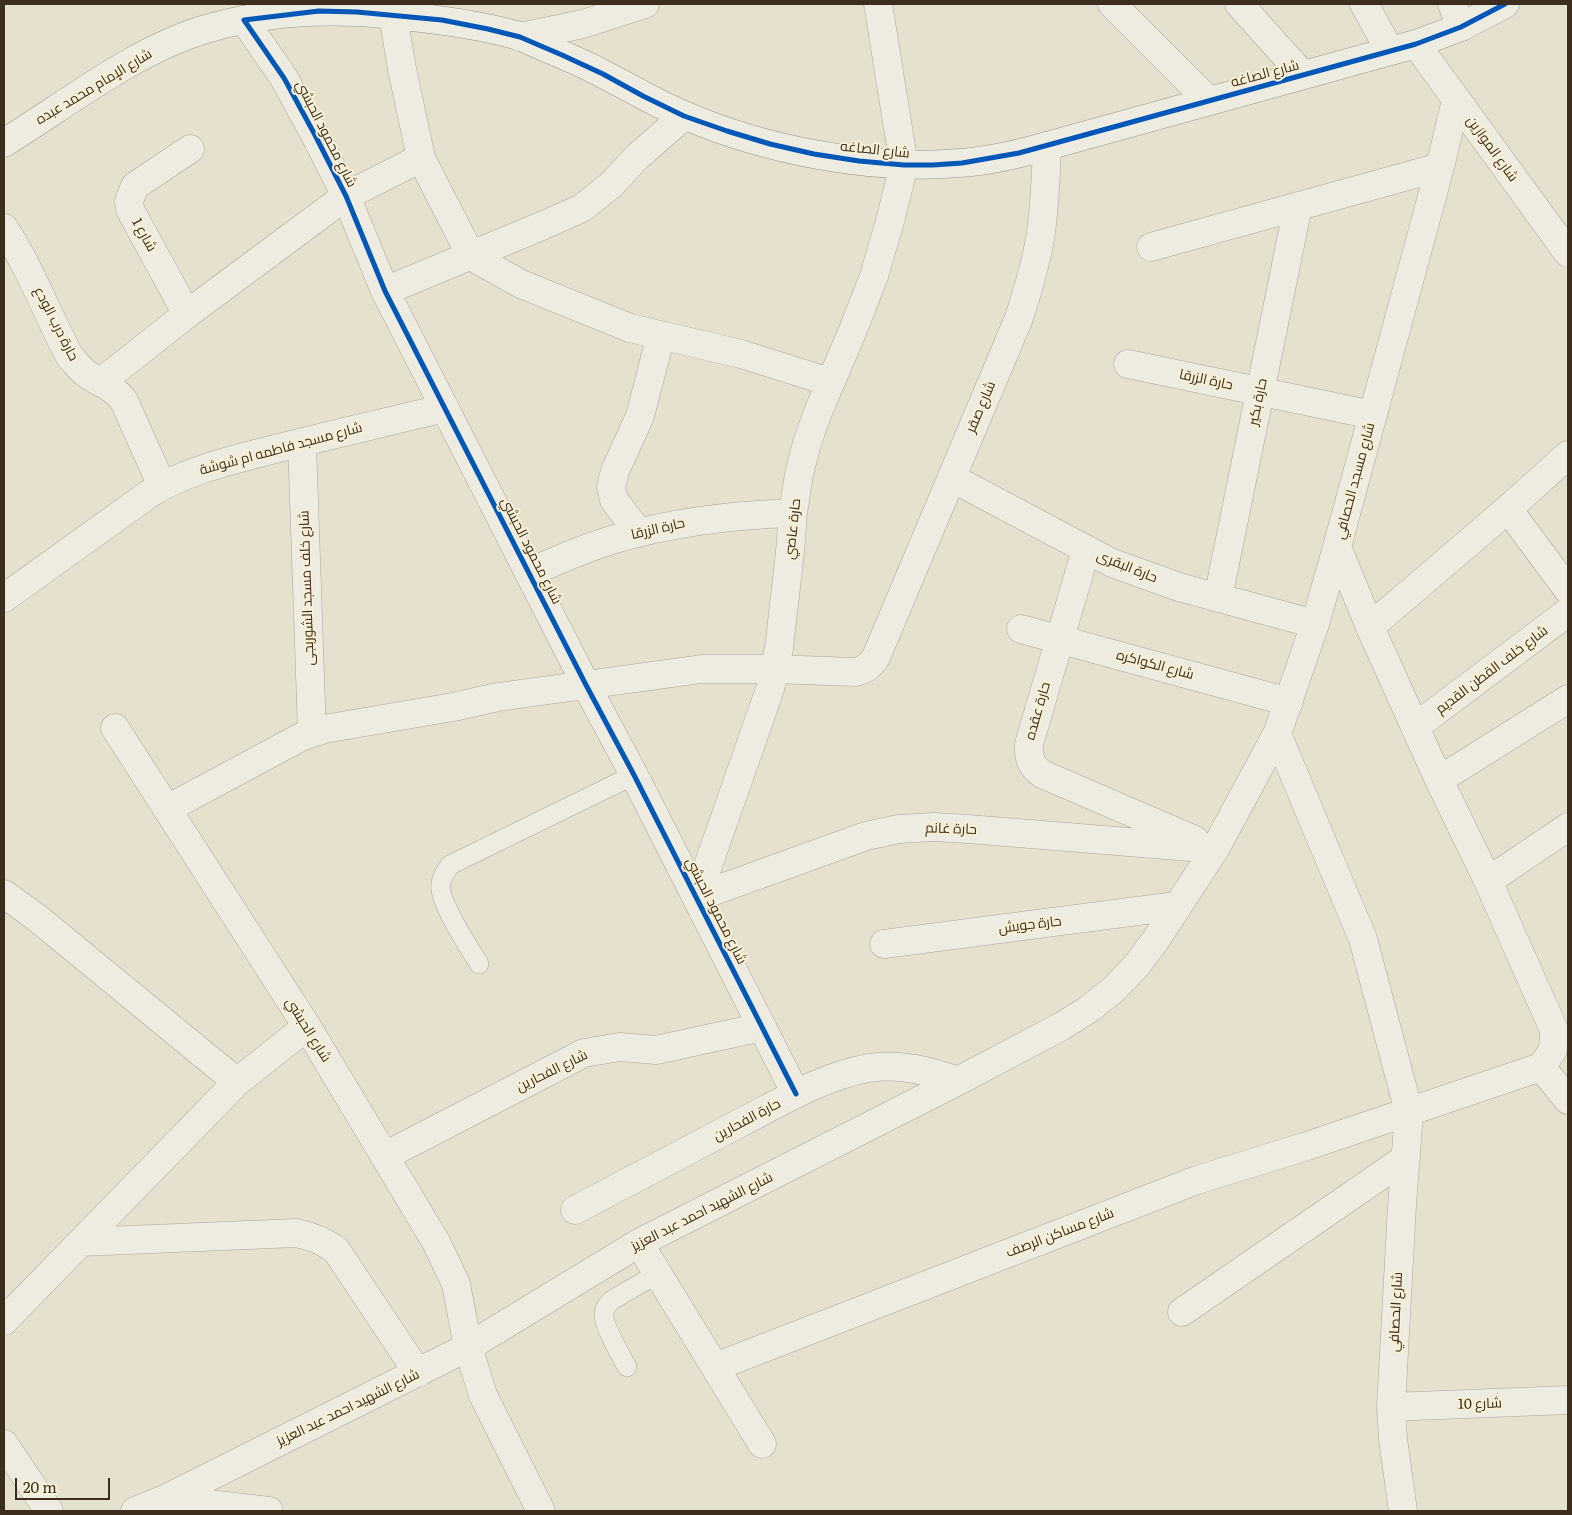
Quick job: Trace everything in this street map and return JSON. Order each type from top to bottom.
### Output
[{"type":"street","points":[[520,37],[576,14],[645,4]]},
{"type":"street","points":[[878,4],[904,165]]},
{"type":"street","points":[[1112,4],[1209,101]]},
{"type":"street","points":[[1239,4],[1303,76]]},
{"type":"street","points":[[1364,4],[1390,51]]},
{"type":"street","name":"شارع الصاغه","points":[[240,12],[357,12],[390,10],[520,37],[603,74],[684,116],[727,131],[770,144],[814,154],[904,165],[962,163],[991,159],[1047,146],[1416,44],[1456,16],[1505,4]]},
{"type":"street","points":[[390,10],[421,158],[471,256],[521,284],[630,328],[741,354],[830,382]]},
{"type":"street","name":"شارع الإمام محمد عبده","points":[[4,143],[130,62],[166,44],[205,30],[240,12]]},
{"type":"street","name":"شارع محمود الحبشي","points":[[240,12],[284,78],[315,135],[346,196],[385,291],[586,685],[697,897],[796,1094]]},
{"type":"street","name":"شارع الموازين","points":[[1416,44],[1568,252]]},
{"type":"street","name":"شارع مسجد الحصافي","points":[[1215,849],[1277,734],[1315,624],[1440,166],[1456,100]]},
{"type":"street","points":[[385,291],[582,208],[611,185],[637,157],[684,116]]},
{"type":"street","name":"شارع صقر","points":[[774,669],[855,672],[864,670],[876,657],[1019,318],[1032,276],[1042,225],[1046,190],[1047,146]]},
{"type":"street","name":"شارع 1","points":[[188,314],[134,217],[130,209],[129,200],[135,186],[190,149]]},
{"type":"street","points":[[101,382],[188,314],[346,196],[421,158]]},
{"type":"street","name":"حارة عاصي","points":[[697,897],[770,689],[780,648],[793,513],[799,474],[807,443],[874,276],[904,165]]},
{"type":"street","points":[[1151,247],[1440,166]]},
{"type":"street","name":"حارة بكير","points":[[1218,598],[1298,206]]},
{"type":"street","name":"حارة درب الودع","points":[[4,228],[31,273],[70,357],[83,371],[118,392],[162,486]]},
{"type":"street","points":[[639,533],[614,500],[611,487],[615,471],[640,416],[661,335]]},
{"type":"street","name":"حارة الزرقا","points":[[1128,364],[1373,414]]},
{"type":"street","name":"شارع مسجد فاطمه ام شوشة","points":[[4,598],[130,507],[162,486],[200,469],[302,442],[445,408]]},
{"type":"street","name":"شارع خلف مسجد الشوربجى","points":[[302,442],[312,733]]},
{"type":"street","points":[[1370,627],[1508,509],[1568,454]]},
{"type":"street","name":"حارة البقرى","points":[[952,478],[1112,563],[1179,587],[1315,624]]},
{"type":"street","points":[[1508,509],[1568,590]]},
{"type":"street","name":"حارة الزرقا","points":[[529,572],[570,555],[639,533],[702,520],[748,514],[793,513]]},
{"type":"street","points":[[1337,547],[1370,627],[1439,780],[1488,881],[1554,1030],[1553,1050],[1541,1068],[1568,1100]]},
{"type":"street","name":"حارة عقده","points":[[1086,550],[1029,744],[1030,761],[1035,769],[1042,774],[1215,849]]},
{"type":"street","name":"شارع خلف القطن القديم","points":[[1415,727],[1568,612]]},
{"type":"street","name":"شارع الكواكره","points":[[1021,629],[1289,702]]},
{"type":"street","points":[[167,809],[300,737],[312,733],[498,697],[702,669],[774,669]]},
{"type":"street","points":[[1439,780],[1568,699]]},
{"type":"street","name":"شارع الحبشي","points":[[115,728],[306,1025],[436,1242],[456,1284],[468,1347],[484,1396],[541,1511]]},
{"type":"street","name":"شارع الحصافي","points":[[1277,734],[1363,939],[1409,1112],[1391,1407],[1403,1511]]},
{"type":"street","name":"حارة غانم","points":[[697,897],[866,836],[899,829],[934,827],[1215,849]]},
{"type":"street","points":[[1488,881],[1568,827]]},
{"type":"street","name":"شارع الشهيد احمد عبد العزيز","points":[[135,1511],[468,1347],[639,1243],[1062,1026],[1089,1009],[1114,989],[1136,966],[1155,941],[1176,906],[1215,849]]},
{"type":"street","points":[[4,894],[36,917],[237,1082]]},
{"type":"street","name":"حارة جويش","points":[[884,944],[1176,906]]},
{"type":"street","points":[[4,1321],[237,1082],[306,1025]]},
{"type":"street","name":"شارع الفحارين","points":[[385,1156],[584,1053],[620,1046],[656,1050],[762,1027]]},
{"type":"street","name":"حارة الفحارين","points":[[575,1210],[796,1094],[841,1075],[870,1068],[900,1066],[930,1071],[958,1081]]},
{"type":"street","name":"شارع مساكن الرصف","points":[[715,1367],[1197,1180],[1541,1068]]},
{"type":"street","points":[[1182,1312],[1406,1158]]},
{"type":"street","points":[[81,1242],[296,1233],[324,1241],[336,1250],[418,1373]]},
{"type":"street","points":[[639,1243],[762,1444]]},
{"type":"street","name":"شارع 10","points":[[1391,1407],[1568,1400]]},
{"type":"street","points":[[4,1444],[49,1511]]},
{"type":"street","points":[[164,1498],[269,1511]]},
{"type":"lane","points":[[479,964],[446,907],[441,894],[440,884],[443,874],[450,866],[634,775]]},
{"type":"lane","points":[[627,1367],[605,1323],[604,1314],[606,1306],[612,1300],[657,1274]]},
{"type":"cycle path","points":[[796,1094],[385,291],[346,196],[315,135],[284,78],[244,20],[319,11],[357,12],[442,20],[488,29],[520,37],[603,74],[684,116],[727,131],[770,144],[814,154],[859,161],[904,165],[933,165],[962,163],[1019,153],[1416,44],[1461,27],[1505,4]]}]
